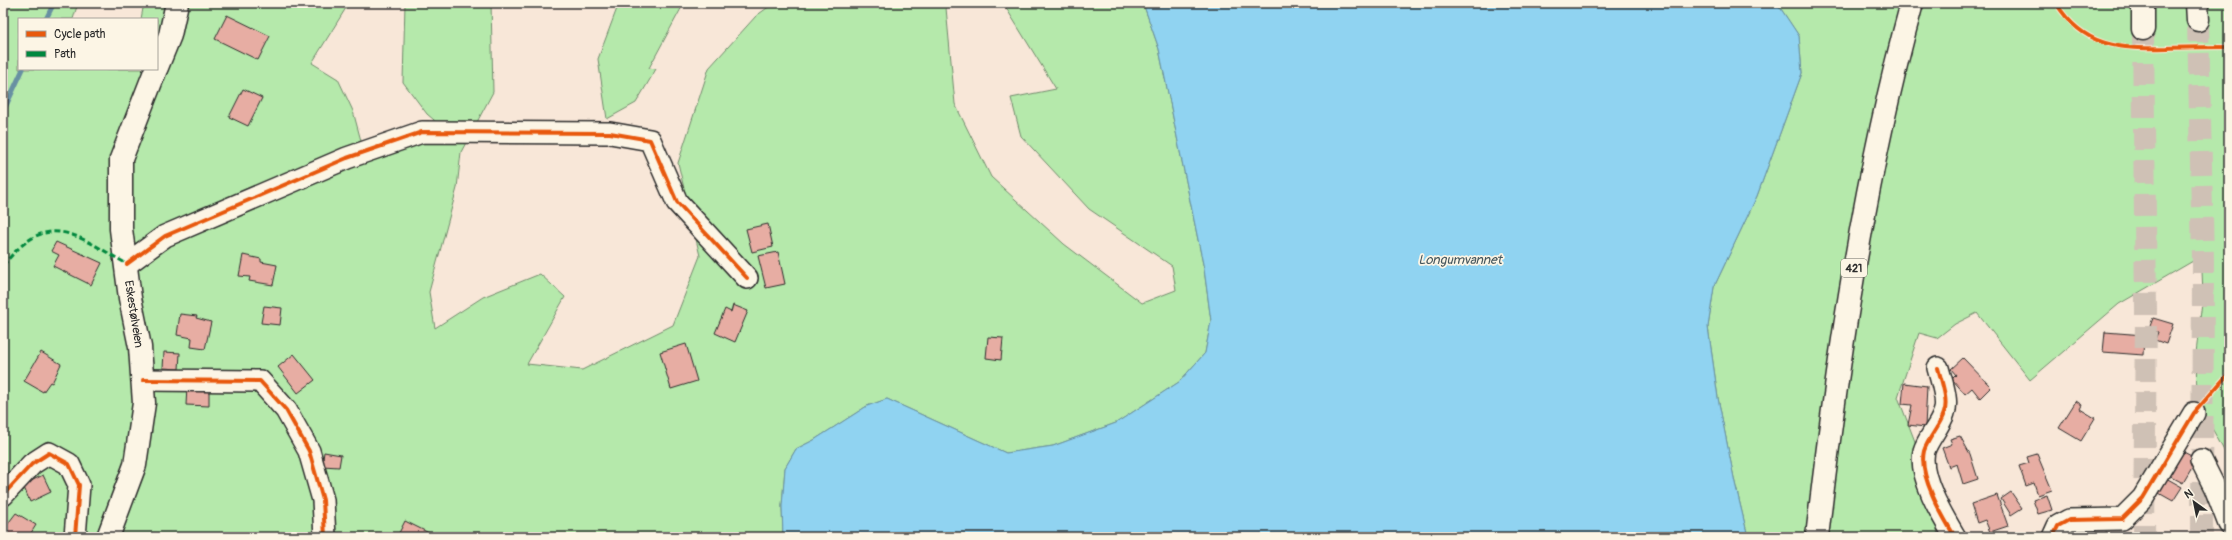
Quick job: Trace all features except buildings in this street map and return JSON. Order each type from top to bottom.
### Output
[{"type":"main road","name":"Eskestølveien","points":[[158,65],[170,35],[177,3]]},
{"type":"main road","name":"421","points":[[1806,537],[1819,422],[1834,312],[1856,195],[1900,3]]},
{"type":"main road","name":"421","points":[[1817,537],[1846,313],[1867,197],[1901,42],[1912,3]]},
{"type":"main road","points":[[2143,3],[2143,29]]},
{"type":"main road","name":"Eskestølveien","points":[[108,537],[135,465],[144,403],[143,380],[121,229],[121,159],[156,70]]},
{"type":"street","points":[[127,264],[165,236],[346,158],[422,132],[610,133],[650,140],[677,202],[747,278]]},
{"type":"street","points":[[1938,368],[1943,389],[1945,412],[1924,452],[1925,469],[1931,489],[1955,537]]},
{"type":"street","points":[[143,380],[260,381],[286,410],[309,451],[323,500],[325,537]]},
{"type":"street","points":[[2053,537],[2058,526],[2070,520],[2122,519],[2144,498],[2194,413]]},
{"type":"street","points":[[3,495],[32,464],[49,452],[69,464],[79,485],[75,537]]},
{"type":"street","points":[[2201,460],[2215,488],[2229,524]]},
{"type":"green space","points":[[3,3],[78,3],[73,18],[18,18],[18,70],[158,70],[158,18],[141,18],[144,3],[349,3],[312,63],[338,79],[353,111],[364,152],[447,131],[427,114],[403,82],[405,3],[491,3],[493,92],[461,152],[457,188],[429,292],[435,328],[483,297],[540,274],[565,297],[527,364],[582,370],[673,325],[700,256],[678,163],[709,68],[756,16],[774,3],[944,3],[946,8],[955,104],[991,177],[1064,244],[1142,303],[1176,290],[1172,266],[1089,209],[1021,136],[1011,98],[1056,89],[1003,3],[1143,3],[1159,49],[1204,269],[1211,321],[1205,353],[1179,382],[1116,423],[1053,446],[1006,453],[887,399],[867,406],[814,440],[796,449],[785,468],[782,506],[783,537],[3,537]]},
{"type":"green space","points":[[619,3],[684,3],[649,68],[656,69],[636,103],[607,119],[598,59]]},
{"type":"green space","points":[[1777,3],[2229,3],[2229,460],[2197,400],[2196,353],[2203,294],[2202,271],[2193,261],[2119,304],[2030,380],[1977,313],[1955,324],[1937,338],[1919,333],[1898,397],[1932,486],[1938,537],[1748,537],[1735,483],[1718,398],[1708,327],[1714,287],[1757,196],[1802,73],[1799,36]]},
{"type":"water","name":"Longumvannet","points":[[1143,3],[1777,3],[1799,36],[1802,73],[1757,196],[1714,287],[1708,327],[1718,398],[1735,483],[1748,537],[783,537],[782,506],[785,468],[796,449],[814,440],[867,406],[887,399],[1006,453],[1053,446],[1116,423],[1179,382],[1205,353],[1211,321],[1204,269],[1159,49]]},
{"type":"waterway","points":[[46,18],[54,3]]},
{"type":"waterway","points":[[3,112],[23,70]]},
{"type":"tunnel","points":[[2198,20],[2203,261],[2202,537]]},
{"type":"tunnel","points":[[2143,29],[2146,312],[2144,537]]},
{"type":"marked path","points":[[3,266],[19,248],[34,237],[48,232],[62,232],[77,237],[127,264]]},
{"type":"cycle path","points":[[2056,3],[2067,18],[2079,29],[2104,43],[2134,48],[2229,47]]},
{"type":"cycle path","points":[[127,264],[165,236],[347,158],[422,132],[610,133],[650,140],[677,202],[747,278]]},
{"type":"cycle path","points":[[1938,368],[1946,403],[1940,423],[1924,451],[1923,461],[1928,484],[1933,496],[1955,537]]},
{"type":"cycle path","points":[[2053,537],[2058,526],[2069,520],[2122,519],[2143,498],[2194,413],[2229,373]]},
{"type":"cycle path","points":[[143,380],[260,381],[286,410],[309,451],[323,500],[325,537]]},
{"type":"cycle path","points":[[3,495],[32,464],[49,453],[69,464],[79,485],[75,537]]}]
